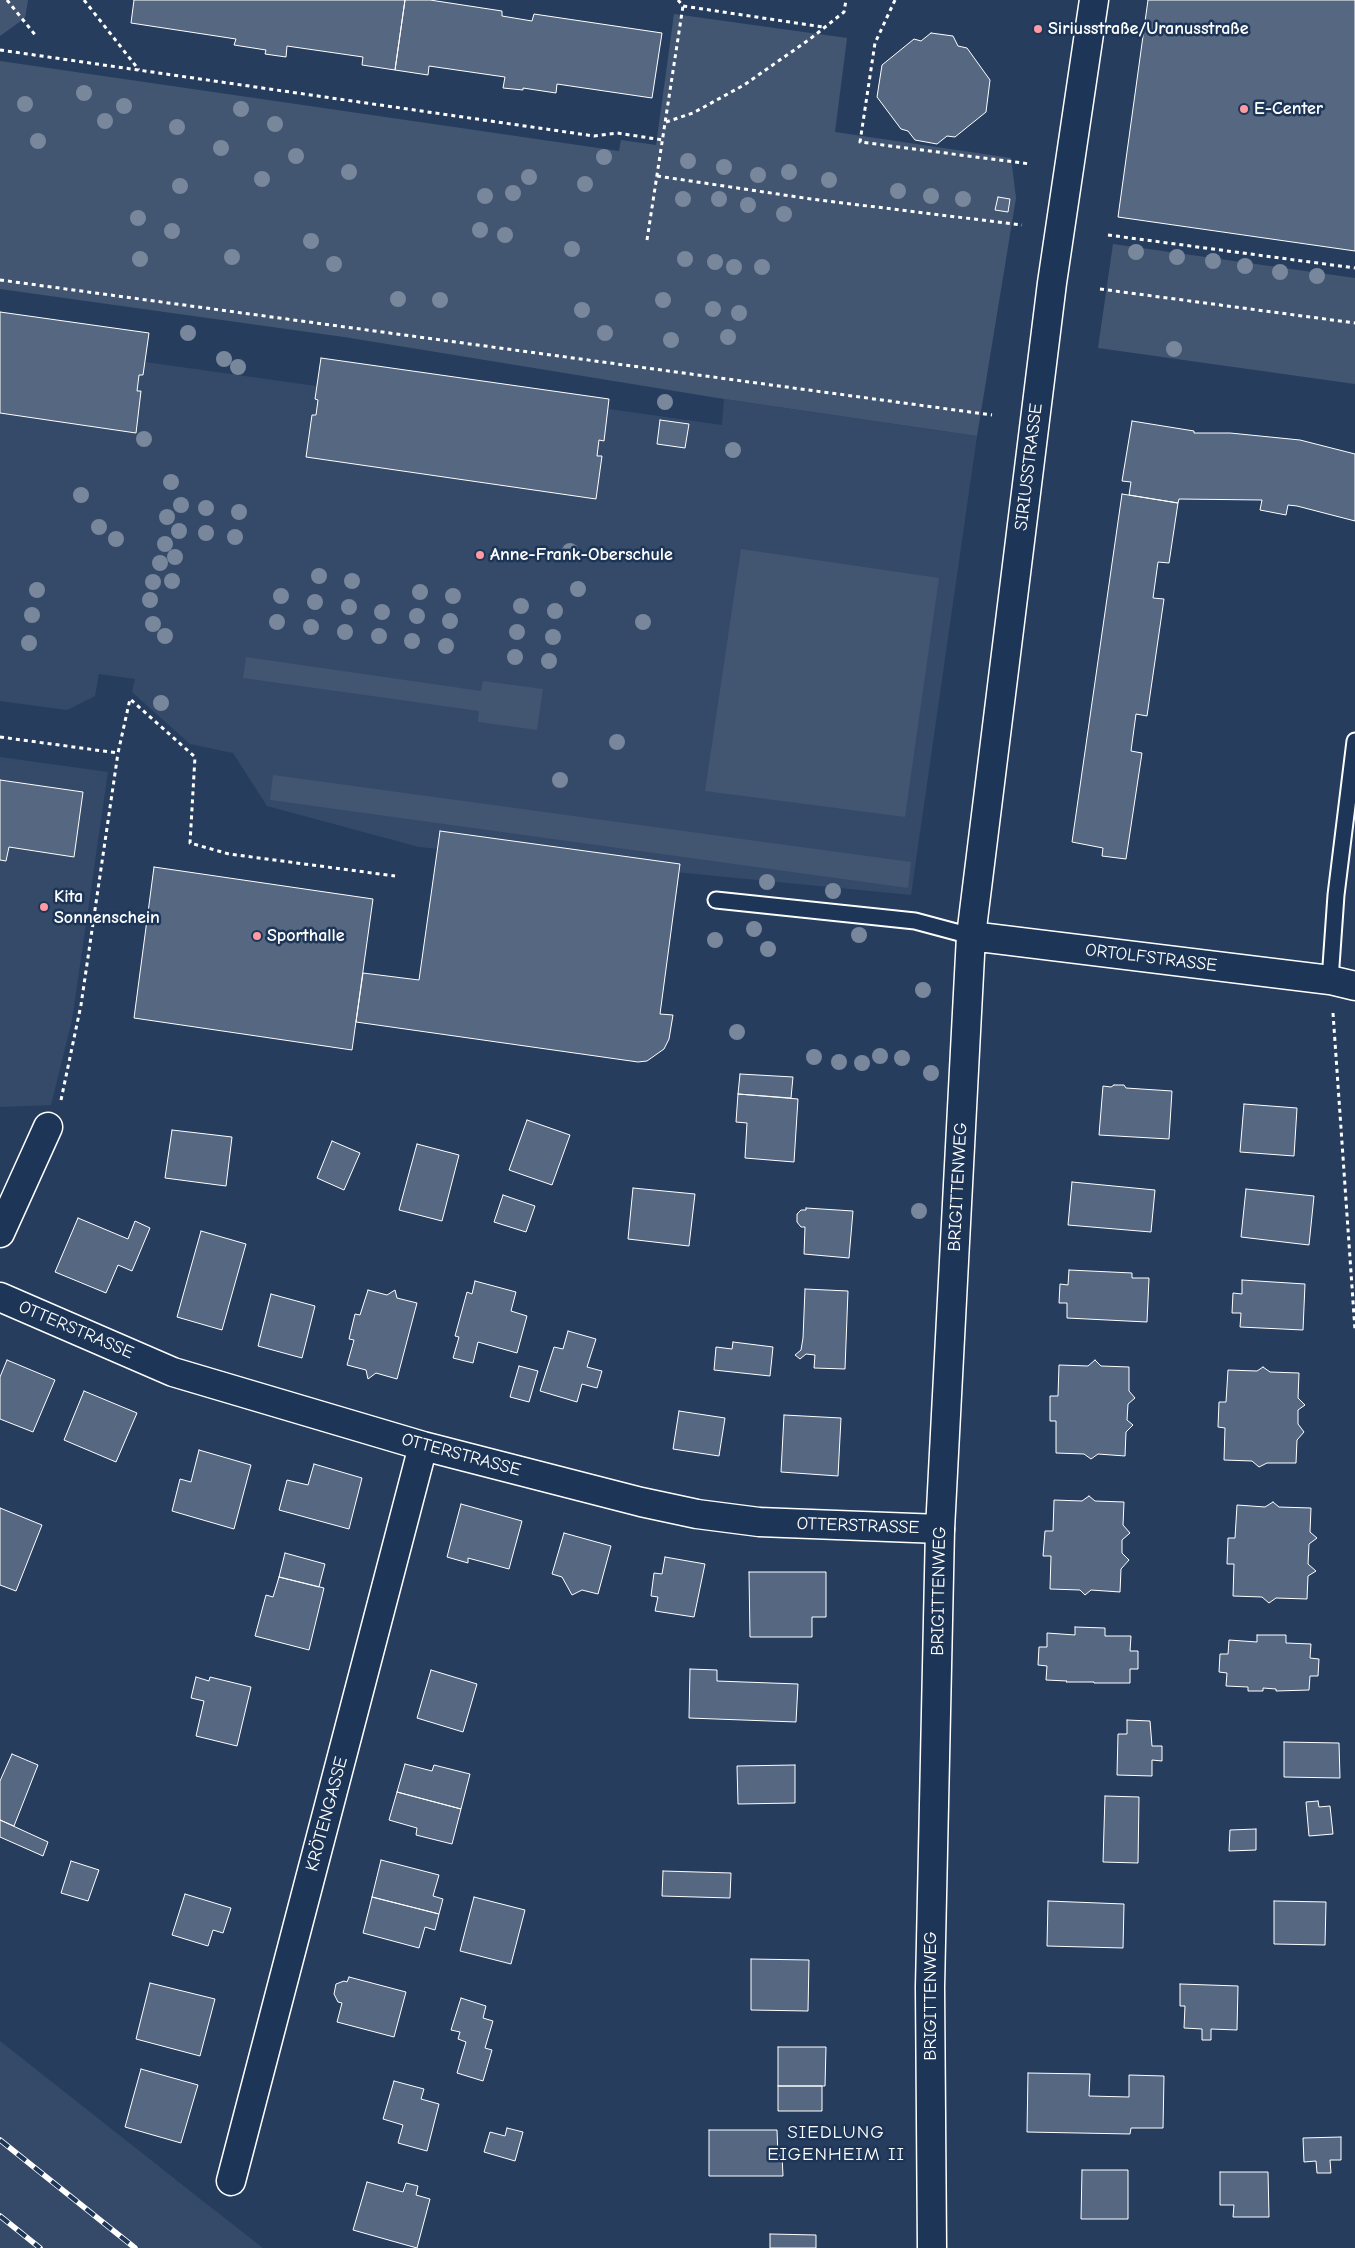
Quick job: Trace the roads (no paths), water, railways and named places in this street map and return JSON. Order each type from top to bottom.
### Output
[{"type":"street","name":"SIRIUSSTRASSE","points":[[971,936],[1052,282],[1094,0]]},
{"type":"street","name":"ORTOLFSTRASSE","points":[[971,936],[1343,983]]},
{"type":"street","name":"BRIGITTENWEG","points":[[932,2248],[930,1987],[940,1529],[971,936]]},
{"type":"street","points":[[0,1233],[48,1127]]},
{"type":"street","name":"OTTERSTRASSE","points":[[0,1297],[173,1372],[423,1446],[697,1514],[759,1522],[940,1529]]},
{"type":"street","name":"KRÖTENGASSE","points":[[231,2181],[423,1446]]},
{"type":"lane","points":[[1343,983],[1336,895],[1355,741]]},
{"type":"lane","points":[[716,900],[915,921],[971,936]]},
{"type":"railway","points":[[0,2140],[135,2248]]},
{"type":"railway","points":[[0,2216],[40,2248]]},
{"type":"place","name":"Siriusstraße/Uranusstraße","points":[[1038,29]]},
{"type":"place","name":"E-Center","points":[[1244,109]]},
{"type":"place","name":"Anne-Frank-Oberschule","points":[[480,555]]},
{"type":"place","name":"Kita Sonnenschein","points":[[44,907]]},
{"type":"place","name":"Sporthalle","points":[[257,936]]},
{"type":"district","name":"SIEDLUNG EIGENHEIM II","points":[[836,2144]]}]
